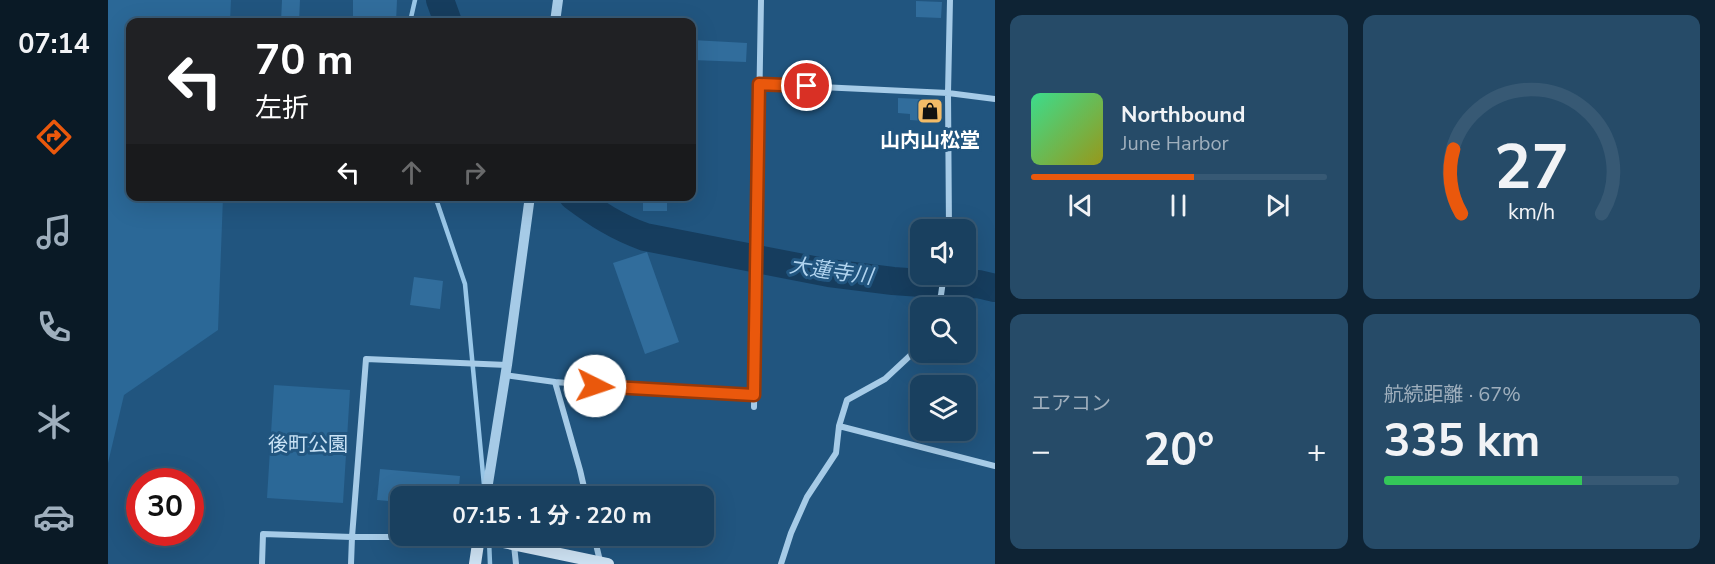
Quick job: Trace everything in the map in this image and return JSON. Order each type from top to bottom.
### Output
[{"type":"main road","points":[[475,564],[478,546]]},
{"type":"main road","points":[[523,546],[604,563]]},
{"type":"street","points":[[556,18],[558,0]]},
{"type":"street","points":[[754,407],[761,0]]},
{"type":"street","points":[[949,219],[950,0]]},
{"type":"street","points":[[759,84],[948,93],[995,99]]},
{"type":"street","points":[[488,486],[529,201]]},
{"type":"street","points":[[781,564],[807,496],[836,453],[839,426],[847,400],[885,379],[910,356]]},
{"type":"street","points":[[351,564],[366,359],[506,370],[555,382],[754,395]]},
{"type":"street","points":[[555,382],[584,486]]},
{"type":"street","points":[[839,426],[995,466]]},
{"type":"street","points":[[262,564],[263,534],[390,537]]},
{"type":"street","points":[[514,546],[516,564]]},
{"type":"street","points":[[598,546],[604,563]]},
{"type":"green space","points":[[108,0],[231,0],[230,18],[126,18],[126,201],[223,201],[218,330],[124,395],[108,463]]},
{"type":"green space","name":"後町公園","points":[[274,385],[350,390],[343,503],[267,498]]},
{"type":"building","points":[[282,0],[300,0],[299,18],[281,18]]},
{"type":"building","points":[[353,0],[397,0],[396,18],[353,18]]},
{"type":"building","points":[[916,1],[942,2],[941,18],[916,17]]},
{"type":"building","points":[[696,40],[747,43],[746,62],[696,60]]},
{"type":"building","points":[[898,98],[942,100],[941,122],[910,120],[910,114],[898,113]]},
{"type":"building","points":[[643,201],[667,201],[667,211],[643,211]]},
{"type":"building","points":[[647,252],[679,342],[645,354],[613,263]]},
{"type":"building","points":[[414,277],[443,281],[440,309],[410,305]]},
{"type":"building","points":[[380,469],[460,476],[459,486],[390,486],[390,501],[377,500]]},
{"type":"waterway","points":[[411,18],[415,0]]},
{"type":"waterway","name":"大蓮寺川","points":[[440,0],[447,18]]},
{"type":"waterway","points":[[437,201],[465,284],[484,485]]},
{"type":"waterway","name":"大蓮寺川","points":[[580,201],[625,229],[645,237],[829,273],[893,281],[950,285],[978,284],[995,288]]},
{"type":"waterway","points":[[489,546],[490,564]]},
{"type":"place","name":"山内山松堂","points":[[930,111]]},
{"type":"route","points":[[595,386],[754,395],[759,84],[807,86]]}]
